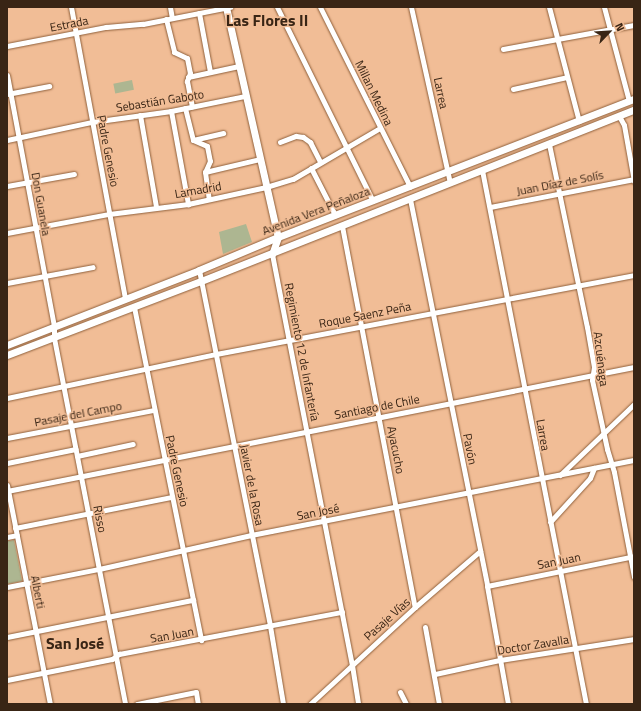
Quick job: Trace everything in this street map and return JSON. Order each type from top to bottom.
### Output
[{"type":"main road","points":[[228,7],[239,66],[278,237]]},
{"type":"main road","name":"Avenida Vera Peñaloza","points":[[7,345],[199,270],[278,237],[632,100]]},
{"type":"main road","name":"Avenida Vera Peñaloza","points":[[7,355],[272,254],[634,110]]},
{"type":"main road","name":"Regimiento 12 de Infantería","points":[[272,254],[278,237]]},
{"type":"street","name":"Padre Genesio","points":[[71,7],[125,299]]},
{"type":"street","points":[[170,7],[172,18]]},
{"type":"street","name":"Estrada","points":[[7,46],[76,32],[166,19],[228,7]]},
{"type":"street","points":[[277,7],[373,201]]},
{"type":"street","name":"Millan Medina","points":[[320,7],[410,187]]},
{"type":"street","name":"Larrea","points":[[411,7],[450,183]]},
{"type":"street","points":[[549,7],[579,121]]},
{"type":"street","points":[[604,7],[632,100]]},
{"type":"street","points":[[198,13],[210,72]]},
{"type":"street","points":[[166,19],[174,52],[188,58],[190,73],[187,81],[192,107]]},
{"type":"street","points":[[503,49],[634,25]]},
{"type":"street","points":[[188,77],[239,66]]},
{"type":"street","name":"Don Guanela","points":[[7,75],[9,93],[54,327],[54,338]]},
{"type":"street","points":[[513,89],[567,77]]},
{"type":"street","points":[[9,93],[49,86]]},
{"type":"street","name":"Sebastián Gaboto","points":[[7,140],[92,122],[171,111],[246,96]]},
{"type":"street","points":[[185,108],[193,140]]},
{"type":"street","points":[[171,111],[188,204]]},
{"type":"street","points":[[140,115],[156,207]]},
{"type":"street","points":[[619,116],[624,125],[634,180]]},
{"type":"street","name":"Lamadrid","points":[[7,233],[109,214],[188,204],[266,187],[294,179],[320,162],[380,128]]},
{"type":"street","points":[[193,140],[223,134]]},
{"type":"street","points":[[280,142],[296,136],[303,137],[310,142],[320,162]]},
{"type":"street","points":[[193,140],[207,146],[210,161],[205,172],[209,199]]},
{"type":"street","name":"Azcuénaga","points":[[549,144],[579,284],[594,367],[592,380],[632,557],[634,577]]},
{"type":"street","points":[[205,172],[260,159]]},
{"type":"street","points":[[311,168],[335,215]]},
{"type":"street","name":"Larrea","points":[[482,170],[586,704]]},
{"type":"street","points":[[7,186],[74,174]]},
{"type":"street","name":"Juan Díaz de Solís","points":[[490,207],[634,180]]},
{"type":"street","name":"Pavón","points":[[410,199],[434,312],[487,586],[508,704]]},
{"type":"street","name":"Ayacucho","points":[[342,226],[415,607]]},
{"type":"street","name":"Regimiento 12 de Infantería","points":[[272,254],[352,664],[358,702]]},
{"type":"street","points":[[7,283],[93,267]]},
{"type":"street","name":"Javier de la Rosa","points":[[199,270],[270,626],[283,704]]},
{"type":"street","name":"Roque Saenz Peña","points":[[7,398],[64,387],[145,368],[634,274]]},
{"type":"street","name":"Padre Genesio","points":[[134,307],[145,368],[202,640]]},
{"type":"street","name":"Risso","points":[[54,338],[82,476],[125,704]]},
{"type":"street","name":"Santiago de Chile","points":[[7,489],[82,476],[634,367]]},
{"type":"street","points":[[559,475],[634,404]]},
{"type":"street","name":"Pasaje del Campo","points":[[7,438],[154,410]]},
{"type":"street","points":[[78,456],[132,444]]},
{"type":"street","points":[[7,463],[76,449]]},
{"type":"street","name":"San José","points":[[7,587],[99,569],[182,549],[251,535],[634,460]]},
{"type":"street","points":[[550,522],[590,478],[594,468]]},
{"type":"street","name":"Alberti","points":[[7,489],[50,704]]},
{"type":"street","points":[[15,528],[172,497]]},
{"type":"street","points":[[7,537],[17,535]]},
{"type":"street","name":"Pasaje Vías","points":[[310,704],[415,607],[480,551]]},
{"type":"street","name":"San Juan","points":[[487,586],[560,570],[632,557]]},
{"type":"street","points":[[7,637],[193,600]]},
{"type":"street","name":"San Juan","points":[[7,680],[112,659],[119,654],[202,640],[342,612]]},
{"type":"street","points":[[425,627],[435,674],[439,704]]},
{"type":"street","name":"Doctor Zavalla","points":[[435,674],[500,660],[634,639]]},
{"type":"street","points":[[137,704],[196,692],[198,704]]},
{"type":"street","points":[[400,692],[406,704]]},
{"type":"street","points":[[352,704],[358,702]]},
{"type":"green space","points":[[132,80],[134,90],[115,93],[113,84]]},
{"type":"green space","points":[[246,224],[252,242],[223,254],[219,232]]},
{"type":"green space","points":[[14,540],[22,581],[7,584],[7,541]]},
{"type":"district","name":"Las Flores II","points":[[267,20]]},
{"type":"district","name":"San José","points":[[75,643]]}]
